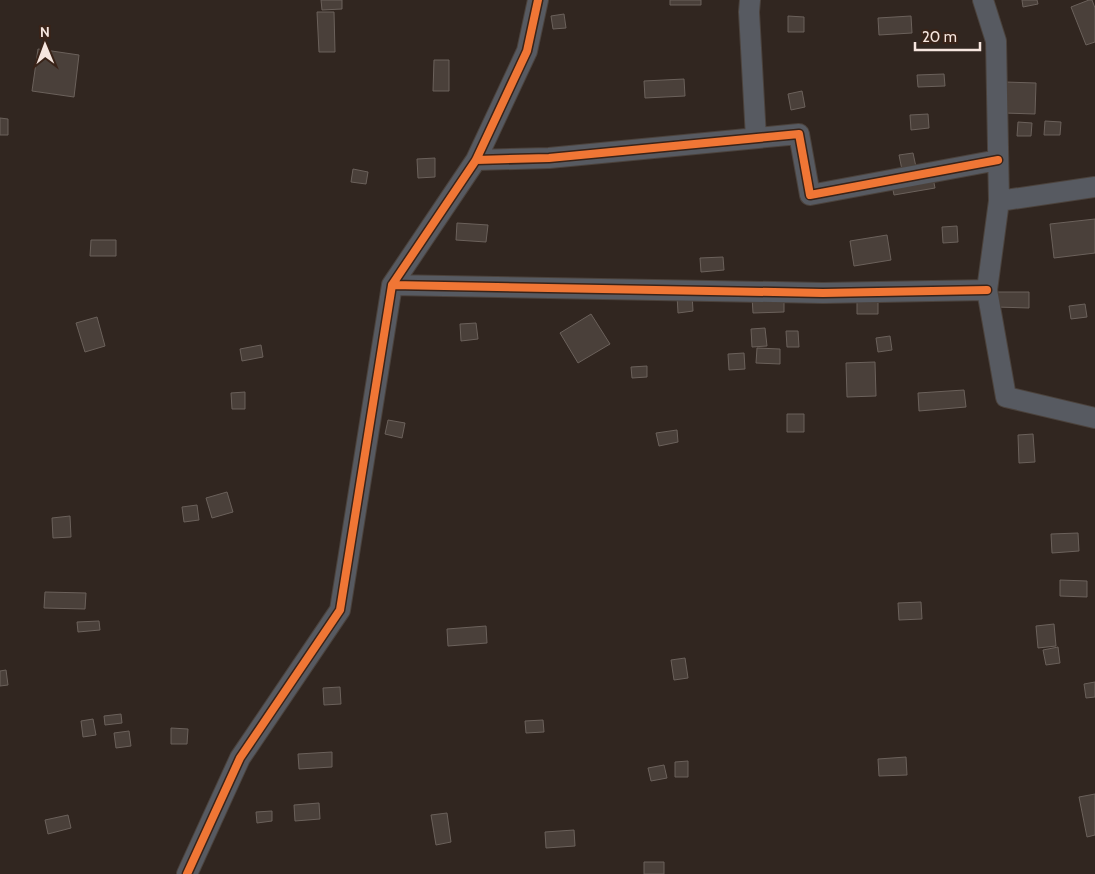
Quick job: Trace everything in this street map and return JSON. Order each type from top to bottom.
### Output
[{"type":"street","points":[[188,874],[240,758],[340,610],[392,285],[476,160],[527,51],[538,0]]},
{"type":"street","points":[[750,0],[749,12],[756,138]]},
{"type":"street","points":[[983,0],[996,41],[999,201],[987,290],[1006,397],[1095,418]]},
{"type":"street","points":[[476,160],[549,158],[799,134],[810,195],[998,160]]},
{"type":"street","points":[[999,201],[1095,187]]},
{"type":"street","points":[[392,285],[822,293],[987,290]]},
{"type":"building","points":[[321,0],[342,0],[342,9],[322,10]]},
{"type":"building","points":[[670,0],[701,0],[701,5],[670,5]]},
{"type":"building","points":[[1022,0],[1037,0],[1038,4],[1023,7]]},
{"type":"building","points":[[1092,0],[1095,8],[1095,42],[1086,45],[1071,7]]},
{"type":"building","points":[[317,12],[334,12],[335,52],[319,52]]},
{"type":"building","points":[[564,14],[566,28],[553,29],[551,16]]},
{"type":"building","points":[[788,16],[804,17],[804,32],[788,32]]},
{"type":"building","points":[[911,16],[912,33],[879,35],[878,18]]},
{"type":"building","points":[[38,49],[79,55],[74,97],[32,91]]},
{"type":"building","points":[[434,60],[449,60],[449,91],[433,91]]},
{"type":"building","points":[[944,74],[945,86],[918,87],[917,75]]},
{"type":"building","points":[[684,79],[685,96],[645,98],[644,81]]},
{"type":"building","points":[[1005,82],[1036,83],[1035,114],[1004,113]]},
{"type":"building","points":[[802,91],[805,107],[791,110],[788,94]]},
{"type":"building","points":[[928,114],[929,128],[911,130],[910,115]]},
{"type":"building","points":[[0,118],[8,119],[8,135],[0,135]]},
{"type":"building","points":[[1045,121],[1061,122],[1060,135],[1044,135]]},
{"type":"building","points":[[1018,122],[1032,123],[1031,136],[1017,136]]},
{"type":"building","points":[[913,153],[916,167],[902,170],[899,155]]},
{"type":"building","points":[[435,158],[435,177],[418,178],[417,159]]},
{"type":"building","points":[[353,169],[368,172],[366,184],[351,182]]},
{"type":"building","points":[[932,173],[935,188],[894,195],[891,180]]},
{"type":"building","points":[[1095,219],[1095,253],[1054,258],[1050,224]]},
{"type":"building","points":[[457,223],[488,225],[486,242],[456,240]]},
{"type":"building","points":[[957,226],[958,242],[943,243],[942,227]]},
{"type":"building","points":[[887,235],[891,260],[854,266],[850,241]]},
{"type":"building","points":[[91,240],[116,240],[116,256],[90,256]]},
{"type":"building","points":[[723,257],[724,270],[701,272],[700,258]]},
{"type":"building","points":[[996,292],[1029,292],[1029,308],[996,307]]},
{"type":"building","points":[[692,294],[693,311],[678,313],[677,295]]},
{"type":"building","points":[[784,296],[784,312],[753,313],[752,297]]},
{"type":"building","points":[[857,300],[878,300],[878,314],[857,314]]},
{"type":"building","points":[[1085,304],[1087,317],[1071,319],[1069,306]]},
{"type":"building","points":[[591,314],[610,344],[578,363],[560,333]]},
{"type":"building","points":[[97,317],[105,346],[85,352],[76,323]]},
{"type":"building","points":[[476,323],[478,339],[461,341],[460,324]]},
{"type":"building","points":[[765,328],[767,346],[752,347],[751,329]]},
{"type":"building","points":[[786,331],[798,331],[799,347],[787,347]]},
{"type":"building","points":[[890,336],[892,350],[878,352],[876,338]]},
{"type":"building","points":[[261,345],[263,357],[242,361],[240,349]]},
{"type":"building","points":[[757,348],[780,349],[780,364],[756,363]]},
{"type":"building","points":[[744,353],[745,369],[729,370],[728,354]]},
{"type":"building","points":[[875,362],[876,396],[847,397],[846,363]]},
{"type":"building","points":[[647,366],[647,377],[632,378],[631,367]]},
{"type":"building","points":[[964,390],[966,407],[919,411],[918,393]]},
{"type":"building","points":[[245,392],[245,409],[232,409],[231,393]]},
{"type":"building","points":[[787,414],[804,414],[804,432],[787,432]]},
{"type":"building","points":[[388,420],[405,423],[402,438],[385,434]]},
{"type":"building","points":[[677,430],[678,442],[659,446],[656,433]]},
{"type":"building","points":[[1033,434],[1035,462],[1019,463],[1018,435]]},
{"type":"building","points":[[227,492],[233,512],[212,518],[206,498]]},
{"type":"building","points":[[197,505],[199,520],[184,522],[182,507]]},
{"type":"building","points":[[70,516],[71,537],[53,538],[52,518]]},
{"type":"building","points":[[1078,533],[1079,551],[1052,553],[1051,534]]},
{"type":"building","points":[[1060,580],[1087,581],[1087,597],[1060,596]]},
{"type":"building","points":[[45,592],[86,593],[85,609],[44,608]]},
{"type":"building","points":[[921,602],[922,619],[899,620],[898,603]]},
{"type":"building","points":[[99,621],[100,630],[78,632],[77,622]]},
{"type":"building","points":[[1054,624],[1056,646],[1038,648],[1036,626]]},
{"type":"building","points":[[486,626],[487,643],[448,646],[447,629]]},
{"type":"building","points":[[1058,647],[1060,663],[1046,665],[1043,650]]},
{"type":"building","points":[[685,658],[688,678],[674,680],[671,660]]},
{"type":"building","points":[[6,670],[8,685],[0,686],[0,671]]},
{"type":"building","points":[[1095,682],[1095,697],[1086,698],[1084,684]]},
{"type":"building","points":[[340,687],[341,704],[324,705],[323,688]]},
{"type":"building","points":[[121,714],[122,723],[105,725],[104,716]]},
{"type":"building","points":[[93,719],[96,735],[83,737],[81,721]]},
{"type":"building","points":[[543,720],[544,732],[526,733],[525,721]]},
{"type":"building","points":[[171,728],[188,729],[187,744],[171,744]]},
{"type":"building","points":[[129,731],[131,746],[116,748],[114,733]]},
{"type":"building","points":[[332,752],[332,767],[299,769],[298,754]]},
{"type":"building","points":[[906,757],[907,775],[879,776],[878,759]]},
{"type":"building","points":[[688,761],[688,777],[675,777],[675,762]]},
{"type":"building","points":[[664,765],[667,778],[651,781],[648,768]]},
{"type":"building","points":[[1095,794],[1095,835],[1087,837],[1079,797]]},
{"type":"building","points":[[319,803],[320,819],[295,821],[294,805]]},
{"type":"building","points":[[272,811],[272,821],[257,823],[256,812]]},
{"type":"building","points":[[447,813],[451,842],[436,845],[431,815]]},
{"type":"building","points":[[68,815],[71,828],[48,834],[45,820]]},
{"type":"building","points":[[574,830],[575,846],[546,848],[545,832]]},
{"type":"building","points":[[644,862],[664,862],[664,874],[644,874]]},
{"type":"cycle path","points":[[187,874],[240,758],[340,610],[392,285],[476,160],[527,51],[538,0]]},
{"type":"cycle path","points":[[476,160],[549,158],[799,134],[810,195],[998,160]]},
{"type":"cycle path","points":[[392,285],[823,293],[987,290]]}]
